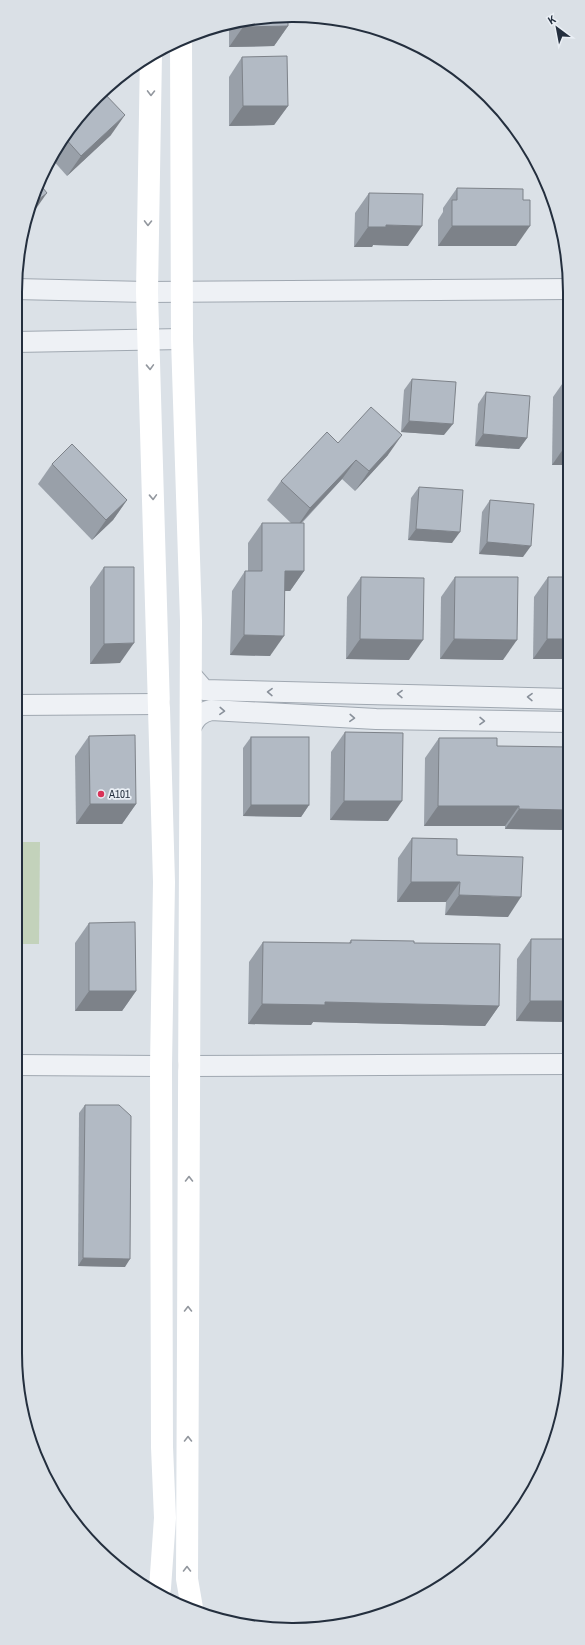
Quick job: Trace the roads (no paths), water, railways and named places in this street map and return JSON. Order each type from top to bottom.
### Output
[{"type":"main road","points":[[181,46],[182,339],[191,621],[187,1579],[191,1603]]},
{"type":"main road","points":[[151,62],[147,292],[164,882],[161,1066],[162,1446],[165,1518],[160,1588]]},
{"type":"street","points":[[22,289],[147,292],[563,289]]},
{"type":"street","points":[[22,342],[182,339]]},
{"type":"street","points":[[191,675],[204,690],[563,699]]},
{"type":"street","points":[[22,705],[159,704]]},
{"type":"street","points":[[190,727],[197,716],[202,712],[211,710],[376,719],[563,722]]},
{"type":"street","points":[[189,1066],[563,1064]]},
{"type":"street","points":[[22,1065],[161,1066]]},
{"type":"place","name":"A101","points":[[101,794]]}]
